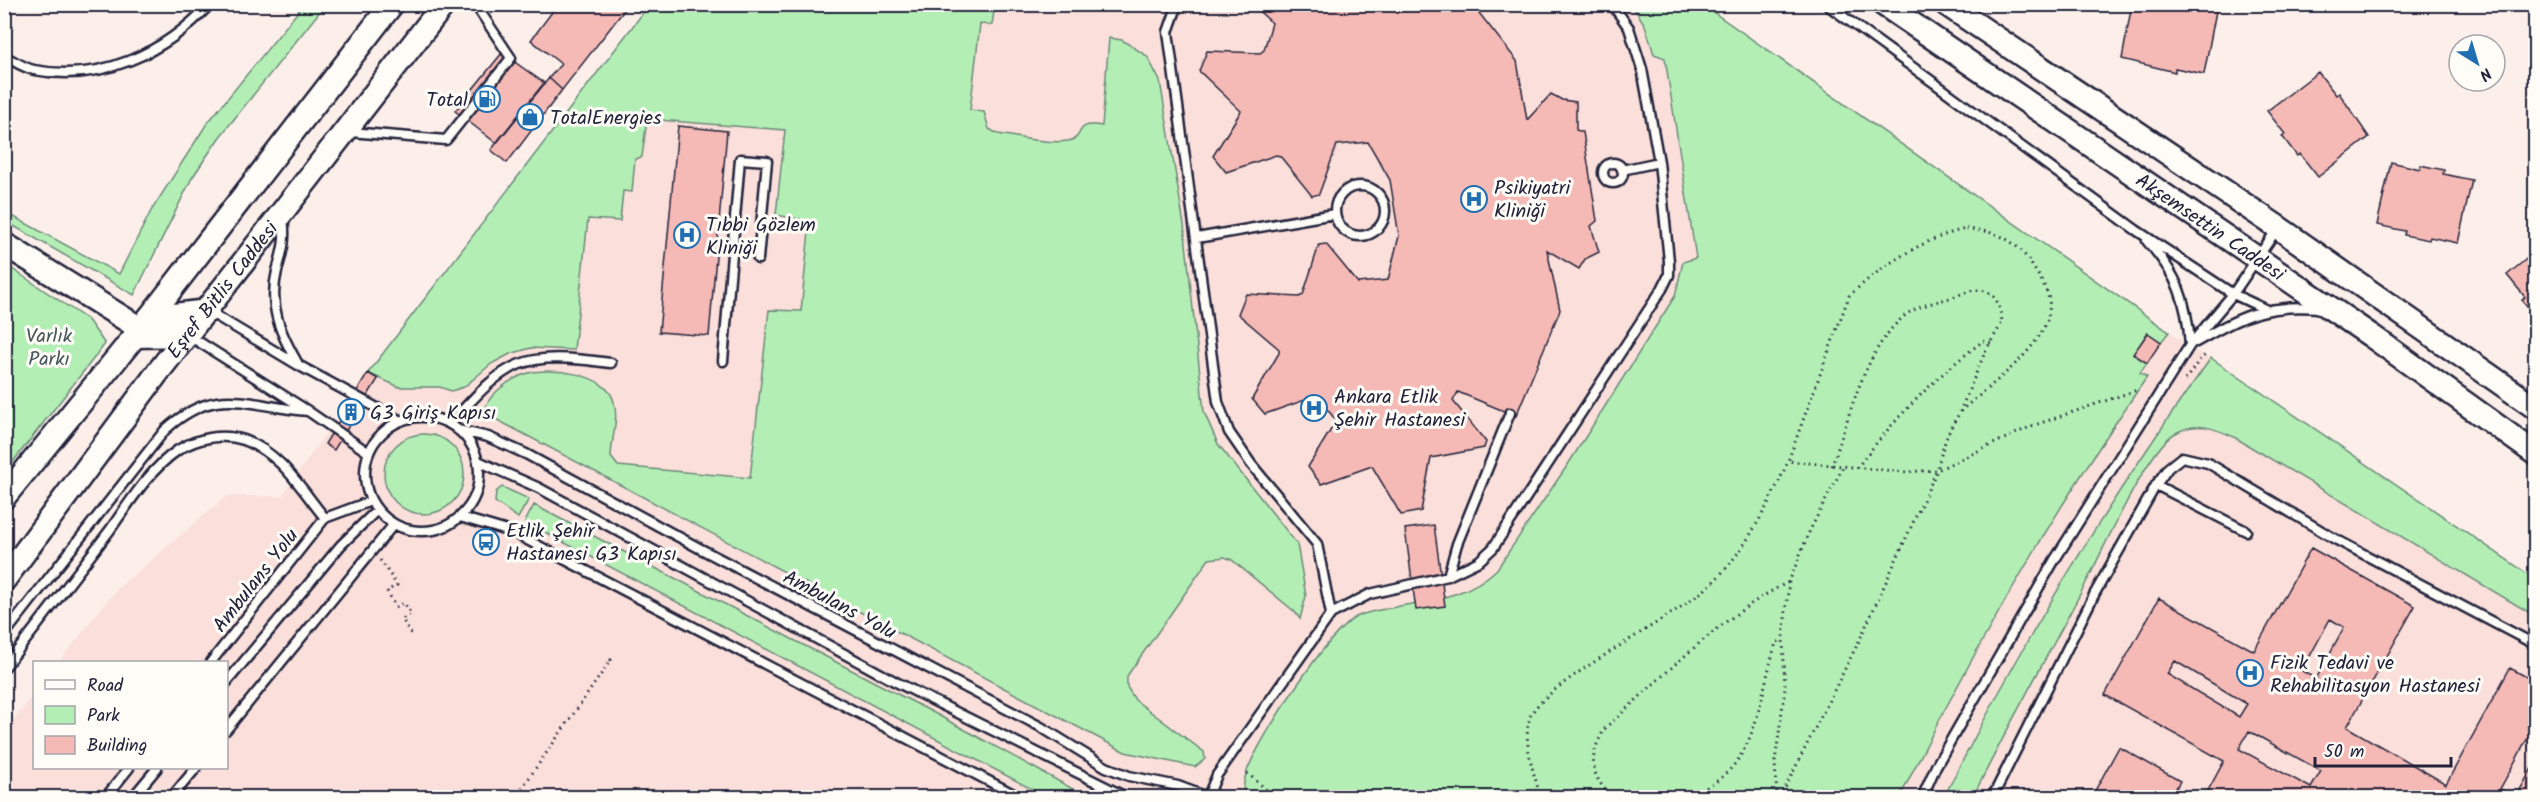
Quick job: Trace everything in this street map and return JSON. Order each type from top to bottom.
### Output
[{"type":"main road","name":"Eşref Bitlis Caddesi","points":[[4,497],[142,328],[392,4]]},
{"type":"main road","name":"Eşref Bitlis Caddesi","points":[[4,580],[188,335],[444,4]]},
{"type":"main road","name":"Akşemsettin Caddesi","points":[[1883,4],[2331,309],[2535,454]]},
{"type":"main road","name":"Akşemsettin Caddesi","points":[[1947,4],[2279,228],[2535,408]]},
{"type":"main road","points":[[4,244],[142,328],[188,335]]},
{"type":"main road","points":[[142,328],[207,311]]},
{"type":"lane","points":[[4,56],[33,70],[92,73],[122,64],[165,42],[188,27],[210,4]]},
{"type":"lane","points":[[346,131],[446,140],[511,58],[475,4]]},
{"type":"lane","points":[[1178,4],[1168,32],[1221,412],[1228,432],[1251,464],[1317,544],[1331,614]]},
{"type":"lane","points":[[1208,797],[1217,775],[1331,614],[1370,594],[1448,576],[1479,561],[1493,548],[1662,289],[1669,275],[1669,261],[1659,162],[1642,69],[1629,28],[1612,4]]},
{"type":"lane","points":[[1826,4],[2136,230],[2233,294],[2265,309]]},
{"type":"lane","points":[[723,361],[740,159],[767,161],[758,259]]},
{"type":"lane","points":[[1622,170],[1659,162]]},
{"type":"lane","points":[[1359,186],[1375,190],[1384,204],[1385,212],[1384,219],[1374,232],[1358,237],[1342,230],[1334,214],[1338,197],[1344,191],[1359,186]]},
{"type":"lane","points":[[282,214],[286,235],[274,290],[274,305],[281,334],[298,365]]},
{"type":"lane","points":[[1197,238],[1334,214]]},
{"type":"lane","points":[[1922,798],[1936,766],[2043,580],[2190,345],[2233,294],[2279,228]]},
{"type":"lane","points":[[2136,230],[2164,260],[2184,297],[2190,345]]},
{"type":"lane","points":[[2190,345],[2244,315],[2265,309],[2304,307],[2331,309]]},
{"type":"lane","points":[[207,311],[298,365],[401,421]]},
{"type":"lane","points":[[188,335],[308,411],[369,453]]},
{"type":"lane","points":[[450,424],[492,379],[517,364],[550,358],[611,363]]},
{"type":"lane","points":[[4,635],[175,420],[194,408],[221,400],[251,401],[281,410],[308,411]]},
{"type":"lane","points":[[1448,576],[1457,544],[1510,413]]},
{"type":"lane","points":[[417,417],[434,418],[450,424],[471,444],[478,462],[478,482],[472,501],[460,517],[445,526],[428,531],[410,530],[394,524],[377,510],[371,501],[365,477],[369,453],[386,429],[401,421],[417,417]]},
{"type":"lane","name":"Ambulans Yolu","points":[[458,430],[488,437],[526,454],[699,548],[1041,727],[1106,767],[1129,776],[1208,797]]},
{"type":"lane","points":[[4,668],[133,499],[166,460],[178,451],[211,437],[241,439],[270,454],[325,518],[371,501]]},
{"type":"lane","points":[[1992,798],[2095,593],[2156,485],[2168,468],[2182,458],[2208,464],[2335,539],[2535,645]]},
{"type":"lane","points":[[478,462],[539,488],[896,682],[1128,798]]},
{"type":"lane","points":[[2156,485],[2246,531]]},
{"type":"lane","points":[[228,681],[341,546],[377,510]]},
{"type":"lane","points":[[460,517],[514,533],[1021,798]]},
{"type":"lane","name":"Ambulans Yolu","points":[[213,661],[325,518]]},
{"type":"lane","points":[[228,728],[394,524]]},
{"type":"lane","points":[[105,798],[128,769]]},
{"type":"lane","points":[[132,798],[156,769]]},
{"type":"lane","points":[[171,798],[195,769]]},
{"type":"path","points":[[1541,798],[1528,738],[1530,717],[1538,702],[1556,687],[1651,628],[1710,586],[1744,546],[1788,461],[1848,296],[1867,279],[1945,233],[1965,229],[1990,231],[2006,237],[2023,249],[2049,300],[2048,318],[2036,342],[2006,373],[1959,412]]},
{"type":"path","points":[[1778,798],[1854,650],[1937,470],[1943,445],[2002,322],[1996,299],[1988,292],[1977,290],[1909,313],[1893,327],[1864,374],[1832,466]]},
{"type":"path","points":[[1857,468],[1907,409],[1958,360],[1983,341],[1991,343]]},
{"type":"path","points":[[1788,461],[1906,472],[1937,470],[2032,426],[2137,390]]},
{"type":"path","points":[[1778,798],[1775,762],[1785,689],[1783,638],[1789,582],[1810,530],[1844,467]]},
{"type":"path","points":[[373,552],[396,585],[387,591],[396,607],[404,603],[411,614],[402,619],[411,634]]},
{"type":"path","points":[[1614,798],[1604,789],[1594,769],[1594,746],[1606,727],[1736,615],[1767,593],[1789,582]]},
{"type":"path","points":[[1678,798],[1717,782],[1736,765],[1756,719],[1776,643],[1783,638]]},
{"type":"path","points":[[515,798],[594,680],[611,660],[607,658]]},
{"type":"path","points":[[1247,773],[1276,798]]},
{"type":"shaded area","name":"Ankara Etlik Şehir Hastanesi","points":[[649,5],[1703,5],[2169,332],[2535,579],[2535,797],[5,798],[4,732],[33,695],[33,769],[228,769],[228,661],[60,661],[117,589],[227,496],[282,496],[363,380]]},
{"type":"green space","points":[[304,4],[325,5],[219,138],[192,178],[134,295],[5,221],[5,212],[119,274],[151,211],[206,125]]},
{"type":"green space","points":[[649,5],[995,5],[992,25],[980,24],[970,110],[984,112],[989,129],[998,134],[1042,141],[1068,141],[1077,137],[1086,126],[1102,126],[1109,38],[1122,40],[1147,56],[1160,81],[1184,225],[1204,412],[1218,444],[1297,544],[1306,596],[1300,619],[1295,612],[1232,560],[1225,557],[1209,559],[1127,676],[1127,687],[1135,700],[1204,752],[1205,759],[1195,767],[1125,752],[486,414],[488,401],[493,395],[505,384],[519,376],[548,371],[576,374],[601,384],[609,392],[614,402],[616,416],[611,457],[618,466],[750,478],[769,310],[801,311],[810,221],[776,215],[785,130],[647,119],[642,157],[635,159],[632,192],[623,191],[620,221],[588,219],[574,350],[531,348],[510,354],[491,364],[464,387],[451,391],[440,387],[399,387],[368,373]]},
{"type":"green space","points":[[1632,5],[1703,5],[2169,332],[2161,342],[2147,333],[2134,354],[2147,363],[2140,373],[2147,377],[2079,478],[2016,582],[1985,635],[1900,797],[1243,798],[1247,771],[1265,735],[1312,664],[1343,627],[1356,617],[1377,610],[1434,600],[1461,592],[1485,579],[1497,569],[1569,463],[1675,296],[1683,262],[1696,258],[1665,58],[1654,54],[1645,25]]},
{"type":"green space","name":"Varlık Parkı","points":[[5,264],[88,320],[105,344],[5,472]]},
{"type":"green space","points":[[2211,358],[2535,579],[2535,616],[2234,437],[2204,427],[2182,430],[2163,444],[2139,479],[1973,797],[1944,797],[2004,683],[2068,572],[2174,410]]},
{"type":"green space","points":[[424,434],[439,437],[452,446],[461,459],[464,474],[461,489],[452,502],[439,511],[424,514],[409,511],[396,502],[387,489],[384,474],[387,459],[396,446],[409,437]]},
{"type":"green space","points":[[502,487],[529,499],[518,518],[495,502],[496,492]]},
{"type":"green space","points":[[534,505],[936,714],[1082,794],[1080,797],[1047,797],[525,522]]},
{"type":"building","points":[[558,4],[629,4],[562,90],[549,78],[561,64],[531,40]]},
{"type":"building","points":[[1251,4],[1391,4],[1397,13],[1407,4],[1472,4],[1517,61],[1527,120],[1551,94],[1562,100],[1576,102],[1576,130],[1583,132],[1597,221],[1591,226],[1599,252],[1585,259],[1579,269],[1547,250],[1560,310],[1516,416],[1458,392],[1453,401],[1486,442],[1484,448],[1431,458],[1421,511],[1401,515],[1372,466],[1321,484],[1308,467],[1335,423],[1335,419],[1316,396],[1265,414],[1252,399],[1279,353],[1279,349],[1238,314],[1246,294],[1299,297],[1303,295],[1319,245],[1326,244],[1358,283],[1388,280],[1399,236],[1390,180],[1368,142],[1337,145],[1319,194],[1312,196],[1280,156],[1276,155],[1226,172],[1213,156],[1241,111],[1199,71],[1207,51],[1260,53],[1264,50],[1272,23]]},
{"type":"building","points":[[2132,4],[2187,4],[2216,11],[2204,74],[2175,68],[2175,72],[2122,59]]},
{"type":"building","points":[[502,53],[544,83],[496,143],[455,111]]},
{"type":"building","points":[[2318,72],[2336,95],[2339,93],[2369,137],[2318,177],[2300,154],[2297,156],[2282,136],[2285,134],[2267,111]]},
{"type":"building","name":"TotalEnergies","points":[[549,78],[562,90],[507,163],[491,150]]},
{"type":"building","points":[[678,126],[727,131],[709,336],[659,332]]},
{"type":"building","points":[[2391,162],[2420,169],[2420,165],[2444,170],[2443,174],[2472,180],[2458,243],[2430,237],[2429,240],[2404,235],[2405,231],[2377,225]]},
{"type":"building","points":[[2536,251],[2536,316],[2522,300],[2525,297],[2507,275]]},
{"type":"building","points":[[2148,333],[2161,342],[2147,363],[2133,354]]},
{"type":"building","name":"G3 Giriş Kapısı","points":[[368,373],[378,379],[334,450],[325,444]]},
{"type":"building","points":[[1434,525],[1445,606],[1416,610],[1405,529]]},
{"type":"building","name":"Fizik Tedavi ve Rehabilitasyon Hastanesi","points":[[2311,548],[2415,606],[2347,727],[2446,784],[2510,668],[2536,682],[2536,737],[2530,734],[2500,789],[2516,797],[2536,761],[2536,798],[2222,798],[2216,794],[2213,798],[2204,798],[2224,761],[2105,695],[2159,598],[2254,651]],"holes":[[[2330,619],[2344,627],[2316,679],[2302,671]],[[2175,661],[2247,704],[2239,717],[2167,674]],[[2249,731],[2321,771],[2311,788],[2239,749]]]},
{"type":"building","points":[[2119,747],[2180,781],[2175,790],[2188,798],[2091,798]]},
{"type":"place","name":"Total","points":[[487,99]]},
{"type":"place","name":"TotalEnergies","points":[[530,117]]},
{"type":"place","name":"Psikiyatri Kliniği","points":[[1474,199]]},
{"type":"place","name":"Tıbbi Gözlem Kliniği","points":[[687,235]]},
{"type":"place","name":"Ankara Etlik Şehir Hastanesi","points":[[1314,408]]},
{"type":"place","name":"G3 Giriş Kapısı","points":[[351,412]]},
{"type":"place","name":"Etlik Şehir Hastanesi G3 Kapısı","points":[[486,542]]},
{"type":"place","name":"Fizik Tedavi ve Rehabilitasyon Hastanesi","points":[[2250,673]]}]
